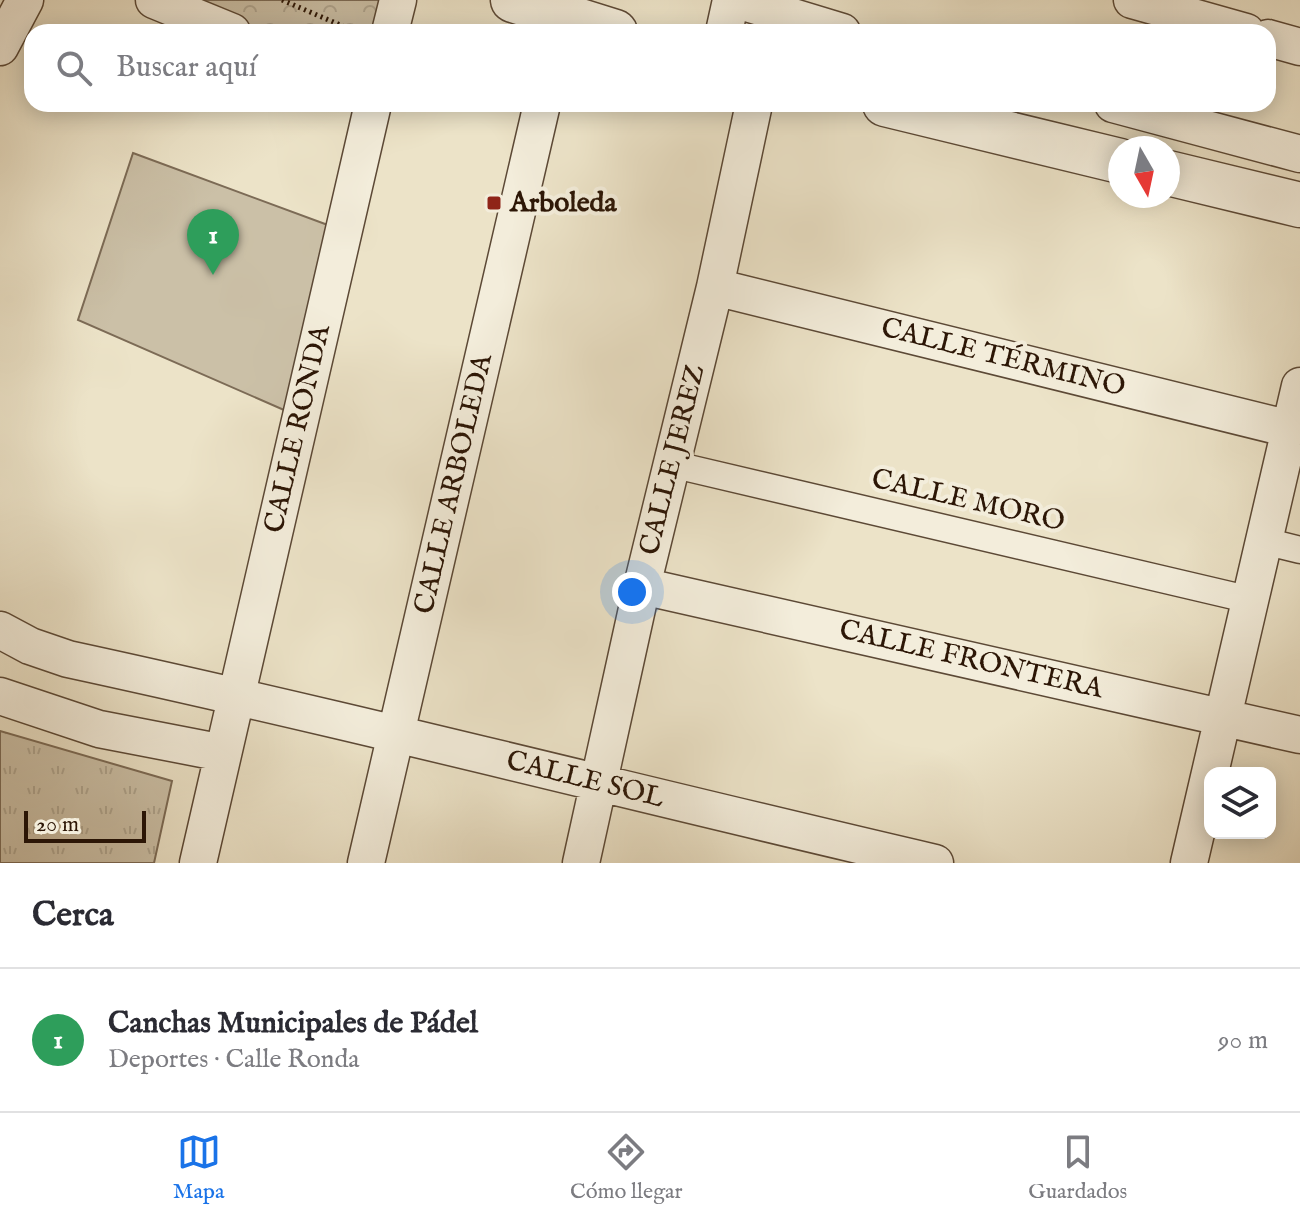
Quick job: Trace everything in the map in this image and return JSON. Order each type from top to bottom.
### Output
[{"type":"street","points":[[0,47],[25,0]]},
{"type":"street","points":[[154,0],[212,24]]},
{"type":"street","points":[[392,24],[398,0]]},
{"type":"street","points":[[513,0],[561,24]]},
{"type":"street","points":[[726,24],[731,0]]},
{"type":"street","points":[[737,0],[816,24]]},
{"type":"street","points":[[1132,0],[1218,24]]},
{"type":"street","points":[[1276,40],[1300,47]]},
{"type":"street","name":"CALLE RONDA","points":[[198,863],[371,112]]},
{"type":"street","name":"CALLE ARBOLEDA","points":[[366,863],[540,112]]},
{"type":"street","name":"CALLE JEREZ","points":[[581,863],[642,586],[715,287],[752,112]]},
{"type":"street","points":[[918,112],[1108,158]]},
{"type":"street","points":[[1143,112],[1300,154]]},
{"type":"street","points":[[1180,176],[1300,205]]},
{"type":"street","name":"CALLE TÉRMINO","points":[[715,287],[1290,429]]},
{"type":"street","points":[[1189,863],[1300,386]]},
{"type":"street","name":"CALLE MORO","points":[[671,464],[1251,600]]},
{"type":"street","points":[[1264,541],[1300,550]]},
{"type":"street","name":"CALLE FRONTERA","points":[[642,586],[1300,735]]},
{"type":"street","name":"CALLE SOL","points":[[0,630],[30,646],[68,659],[235,695],[935,863]]},
{"type":"street","points":[[0,696],[99,729],[223,753]]},
{"type":"path","points":[[282,0],[338,24]]},
{"type":"green space","points":[[154,0],[398,0],[392,24],[212,24]]},
{"type":"green space","points":[[133,153],[344,231],[300,417],[78,320]]},
{"type":"green space","points":[[0,731],[172,781],[154,863],[0,863]]},
{"type":"place","name":"Arboleda","points":[[494,203]]},
{"type":"place","name":"Canchas Municipales de Pádel","points":[[213,275]]}]
